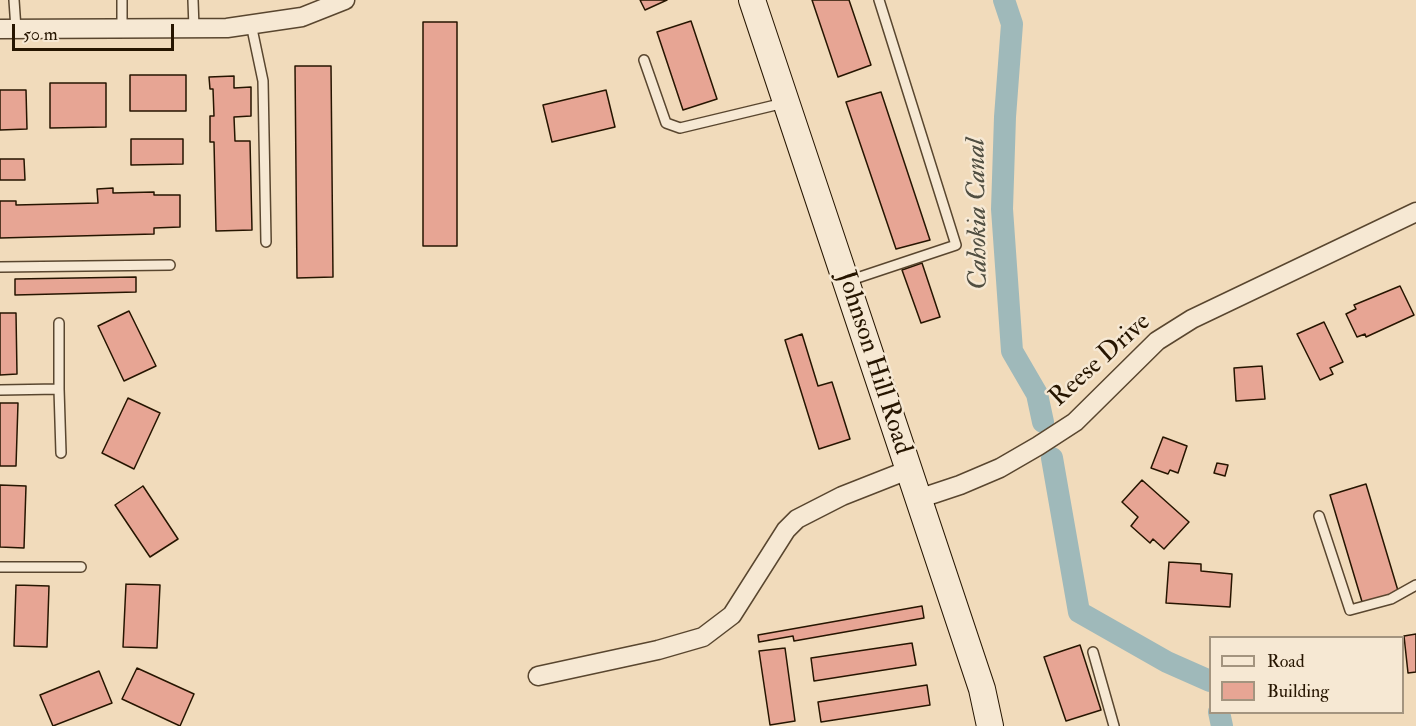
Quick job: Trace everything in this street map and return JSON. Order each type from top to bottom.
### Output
[{"type":"street","points":[[8,29],[227,28],[302,16],[345,0]]},
{"type":"street","name":"Johnson Hill Road","points":[[752,0],[982,689],[990,726]]},
{"type":"street","name":"Reese Drive","points":[[918,499],[1000,468],[1075,422],[1157,341],[1192,319],[1416,212]]},
{"type":"street","points":[[537,676],[658,650],[703,637],[732,615],[786,530],[797,519],[842,496],[908,470]]},
{"type":"lane","points":[[8,29],[14,0]]},
{"type":"lane","points":[[122,0],[122,29]]},
{"type":"lane","points":[[193,0],[194,28]]},
{"type":"lane","points":[[846,282],[956,246],[879,0]]},
{"type":"lane","points":[[251,24],[263,81],[266,242]]},
{"type":"lane","points":[[644,60],[666,123],[680,128],[786,102]]},
{"type":"lane","points":[[0,267],[170,265]]},
{"type":"lane","points":[[59,323],[61,453]]},
{"type":"lane","points":[[0,390],[59,389]]},
{"type":"lane","points":[[1319,516],[1350,610],[1391,599],[1416,585]]},
{"type":"lane","points":[[0,567],[81,567]]},
{"type":"lane","points":[[1093,652],[1114,726]]},
{"type":"building","points":[[640,0],[667,0],[645,10]]},
{"type":"building","points":[[812,0],[849,0],[871,65],[838,77]]},
{"type":"building","points":[[691,21],[717,99],[683,110],[657,32]]},
{"type":"building","points":[[423,22],[457,22],[457,246],[423,246]]},
{"type":"building","points":[[295,66],[331,66],[333,277],[297,278]]},
{"type":"building","points":[[130,75],[186,75],[186,111],[130,111]]},
{"type":"building","points":[[234,76],[234,88],[251,87],[251,116],[234,117],[235,141],[250,141],[252,230],[216,231],[214,142],[210,142],[210,116],[214,116],[213,89],[210,89],[209,77]]},
{"type":"building","points":[[50,83],[106,83],[106,127],[50,128]]},
{"type":"building","points":[[0,90],[26,90],[27,129],[0,130]]},
{"type":"building","points":[[606,90],[615,127],[552,142],[543,105]]},
{"type":"building","points":[[881,92],[930,240],[896,249],[846,102]]},
{"type":"building","points":[[131,139],[183,139],[183,164],[131,165]]},
{"type":"building","points":[[0,159],[24,159],[25,180],[0,180]]},
{"type":"building","points":[[113,188],[113,193],[154,192],[154,195],[180,195],[180,227],[154,228],[154,234],[0,238],[0,201],[16,201],[16,205],[98,203],[97,189]]},
{"type":"building","points":[[922,263],[940,317],[921,323],[902,270]]},
{"type":"building","points":[[136,277],[136,292],[15,295],[15,279]]},
{"type":"building","points":[[1400,286],[1414,315],[1366,337],[1365,334],[1357,337],[1346,314],[1356,309],[1354,305]]},
{"type":"building","points":[[129,311],[156,366],[124,381],[98,326]]},
{"type":"building","points":[[0,313],[16,313],[17,374],[0,375]]},
{"type":"building","points":[[1324,322],[1343,362],[1330,368],[1333,374],[1320,380],[1297,334]]},
{"type":"building","points":[[802,334],[818,386],[832,382],[850,439],[819,449],[785,340]]},
{"type":"building","points":[[1262,366],[1265,399],[1236,401],[1234,368]]},
{"type":"building","points":[[128,398],[160,413],[134,469],[102,453]]},
{"type":"building","points":[[0,403],[18,403],[16,466],[0,466]]},
{"type":"building","points":[[1163,437],[1187,446],[1178,473],[1170,470],[1168,474],[1151,468]]},
{"type":"building","points":[[1217,463],[1228,465],[1225,476],[1214,473]]},
{"type":"building","points":[[1142,480],[1189,522],[1164,549],[1153,539],[1150,543],[1131,526],[1138,517],[1122,502]]},
{"type":"building","points":[[1366,484],[1399,594],[1363,605],[1330,495]]},
{"type":"building","points":[[0,485],[26,486],[24,548],[0,547]]},
{"type":"building","points":[[143,486],[178,539],[150,557],[115,505]]},
{"type":"building","points":[[1169,562],[1201,564],[1201,571],[1232,574],[1230,607],[1166,603]]},
{"type":"building","points":[[126,584],[160,585],[157,648],[123,647]]},
{"type":"building","points":[[16,585],[49,586],[47,647],[14,646]]},
{"type":"building","points":[[922,606],[924,618],[794,641],[793,636],[759,642],[758,635]]},
{"type":"building","points":[[1416,634],[1416,672],[1408,673],[1404,636]]},
{"type":"building","points":[[912,643],[916,665],[814,681],[811,658]]},
{"type":"building","points":[[1080,645],[1101,710],[1066,721],[1044,657]]},
{"type":"building","points":[[785,648],[795,721],[770,725],[759,651]]},
{"type":"building","points":[[137,668],[194,694],[180,726],[122,699]]},
{"type":"building","points":[[99,671],[112,703],[53,726],[40,695]]},
{"type":"building","points":[[927,685],[930,705],[821,722],[818,702]]},
{"type":"waterway","name":"Cahokia Canal","points":[[1004,0],[1012,24],[1005,117],[1002,209],[1012,351],[1037,394],[1043,422]]},
{"type":"waterway","name":"Cahokia Canal","points":[[1052,458],[1079,612],[1167,662],[1209,681]]},
{"type":"waterway","name":"Cahokia Canal","points":[[1219,714],[1222,726]]}]
